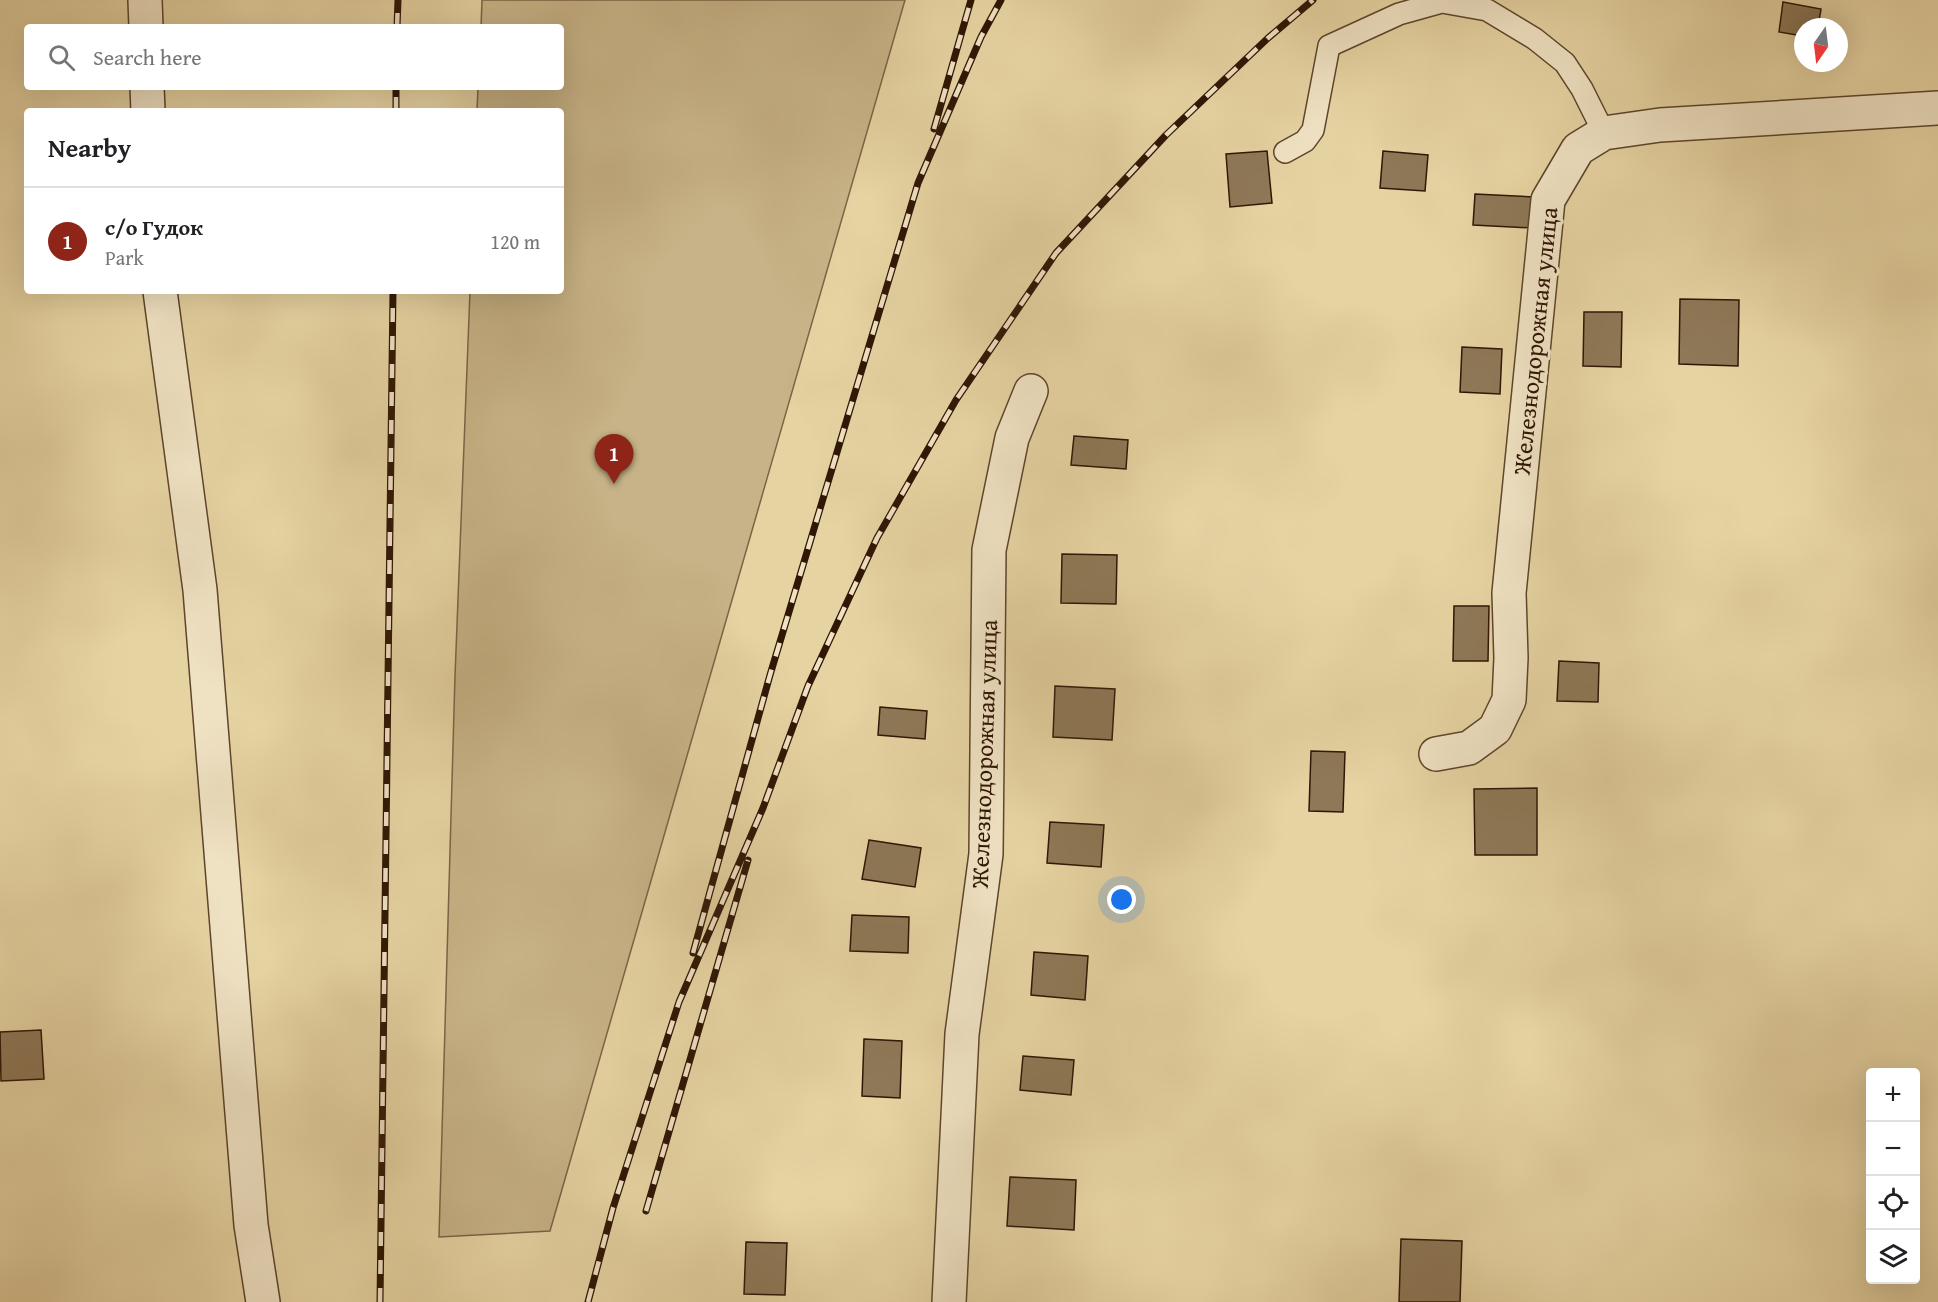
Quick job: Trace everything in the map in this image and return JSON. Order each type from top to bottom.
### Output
[{"type":"street","points":[[145,0],[146,24]]},
{"type":"street","points":[[147,90],[148,108]]},
{"type":"street","name":"Железнодорожная улица","points":[[1436,754],[1469,748],[1495,729],[1509,700],[1511,658],[1509,593],[1548,200],[1578,149],[1604,134],[1660,125],[1938,108]]},
{"type":"street","points":[[160,294],[200,590],[250,1214],[263,1302]]},
{"type":"street","name":"Железнодорожная улица","points":[[948,1302],[962,1034],[986,854],[989,550],[1012,438],[1031,391]]},
{"type":"lane","points":[[1285,152],[1305,141],[1313,130],[1329,46],[1400,14],[1442,2],[1487,10],[1535,39],[1565,63],[1582,89],[1604,134]]},
{"type":"shaded area","points":[[482,0],[905,0],[550,1231],[439,1237],[455,676],[470,294],[564,294],[564,108],[477,108],[478,90],[564,90],[564,24],[481,24]]},
{"type":"building","points":[[1783,2],[1821,9],[1820,18],[1794,18],[1794,34],[1779,32]]},
{"type":"building","points":[[1267,151],[1272,203],[1230,207],[1226,154]]},
{"type":"building","points":[[1383,151],[1428,155],[1425,191],[1380,188]]},
{"type":"building","points":[[1475,194],[1534,197],[1532,228],[1473,225]]},
{"type":"building","points":[[1680,299],[1739,300],[1738,366],[1679,364]]},
{"type":"building","points":[[1584,312],[1622,312],[1621,367],[1583,366]]},
{"type":"building","points":[[1462,347],[1502,349],[1500,394],[1460,392]]},
{"type":"building","points":[[1074,436],[1128,440],[1126,469],[1071,465]]},
{"type":"building","points":[[1062,554],[1117,555],[1116,604],[1061,603]]},
{"type":"building","points":[[1454,606],[1489,606],[1488,661],[1453,661]]},
{"type":"building","points":[[1559,661],[1599,663],[1598,702],[1557,701]]},
{"type":"building","points":[[1055,686],[1115,689],[1112,740],[1053,737]]},
{"type":"building","points":[[880,707],[927,711],[925,739],[878,735]]},
{"type":"building","points":[[1311,751],[1345,752],[1343,812],[1309,811]]},
{"type":"building","points":[[1537,788],[1537,855],[1475,855],[1474,789]]},
{"type":"building","points":[[1050,822],[1104,825],[1101,867],[1047,863]]},
{"type":"building","points":[[869,840],[921,848],[915,887],[862,879]]},
{"type":"building","points":[[852,915],[909,917],[908,953],[850,951]]},
{"type":"building","points":[[1034,952],[1088,956],[1085,1000],[1031,995]]},
{"type":"building","points":[[41,1030],[44,1079],[1,1081],[0,1032]]},
{"type":"building","points":[[864,1039],[902,1041],[900,1098],[862,1096]]},
{"type":"building","points":[[1023,1056],[1074,1060],[1071,1095],[1020,1090]]},
{"type":"building","points":[[1010,1177],[1076,1180],[1074,1230],[1007,1226]]},
{"type":"building","points":[[1401,1239],[1462,1241],[1460,1302],[1399,1302]]},
{"type":"building","points":[[746,1242],[787,1243],[785,1295],[744,1294]]},
{"type":"railway","points":[[397,24],[398,0]]},
{"type":"railway","points":[[934,129],[971,0]]},
{"type":"railway","points":[[693,953],[770,675],[918,183],[981,37],[1001,0]]},
{"type":"railway","points":[[588,1302],[613,1208],[679,1002],[763,808],[808,686],[877,538],[956,400],[1056,253],[1166,135],[1268,38],[1313,0]]},
{"type":"railway","points":[[396,90],[396,108]]},
{"type":"railway","points":[[380,1302],[393,294]]},
{"type":"railway","points":[[646,1211],[748,860]]},
{"type":"place","name":"с/о Гудок","points":[[614,484]]}]
